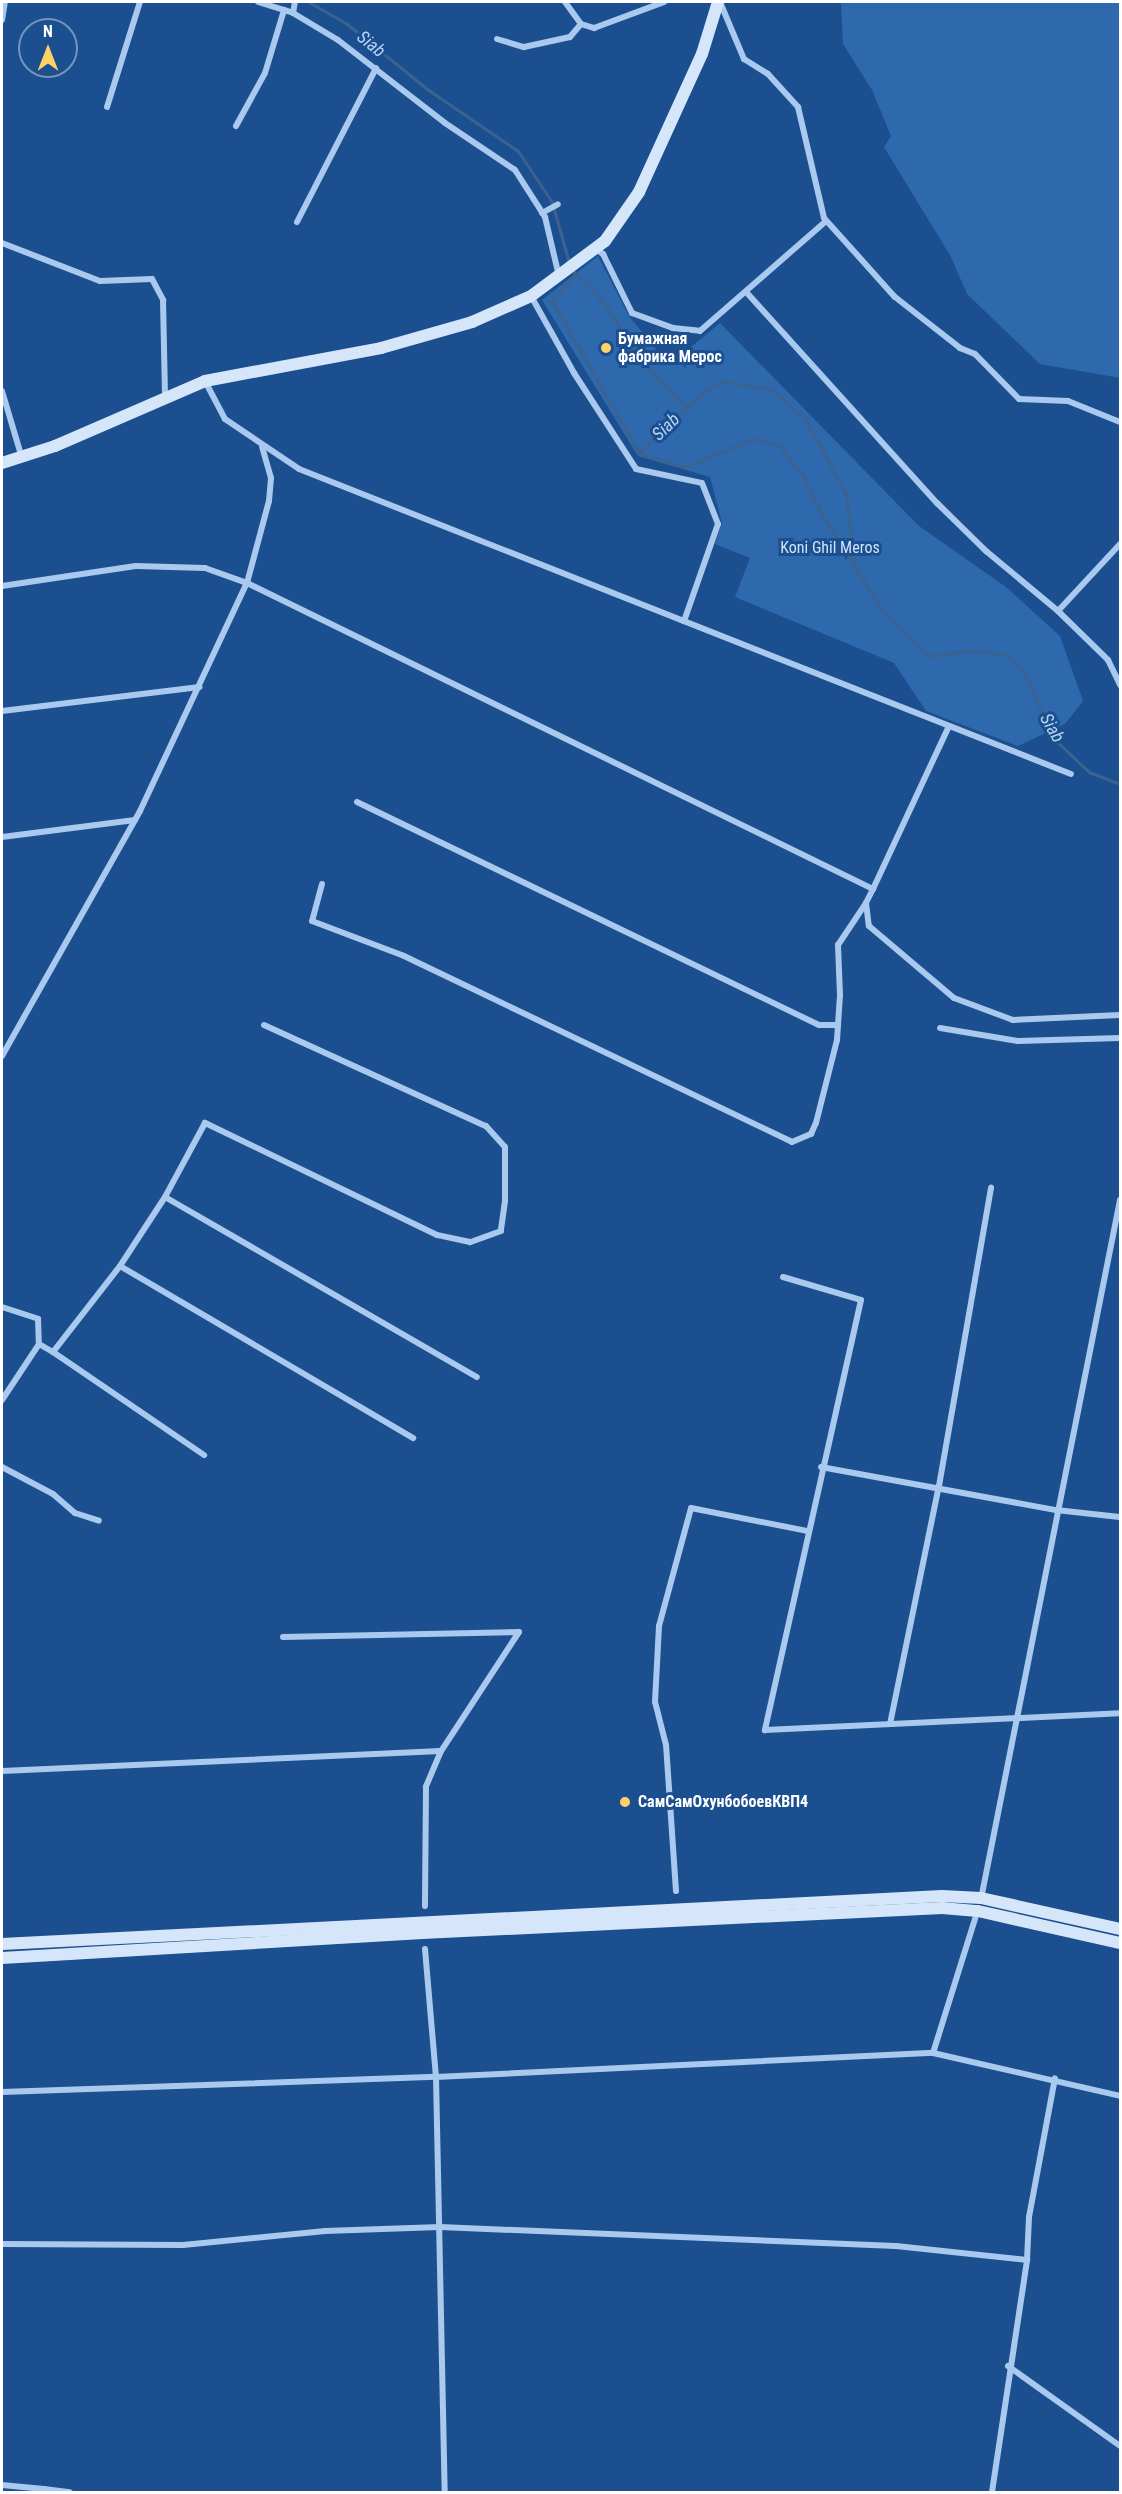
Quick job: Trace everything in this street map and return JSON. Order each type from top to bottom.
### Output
[{"type":"main road","points":[[2,463],[23,458],[205,381],[381,348],[472,322],[531,296],[596,249],[639,192],[668,135],[702,54],[719,2]]},
{"type":"main road","points":[[2,1944],[429,1920],[942,1896],[1120,1942]]},
{"type":"main road","points":[[2,1958],[434,1932],[980,1905],[1120,1929]]},
{"type":"street","points":[[2,20],[5,2]]},
{"type":"street","points":[[107,107],[140,2]]},
{"type":"street","points":[[258,2],[293,14],[338,40],[515,170],[544,212],[559,276]]},
{"type":"street","points":[[293,14],[295,2]]},
{"type":"street","points":[[565,2],[581,24],[594,28],[664,2]]},
{"type":"street","points":[[719,2],[744,59],[768,74],[798,107],[826,221],[895,297],[960,348],[975,354],[1019,399],[1068,401],[1120,422]]},
{"type":"street","points":[[236,126],[265,73],[284,10]]},
{"type":"street","points":[[497,39],[524,47],[570,37],[581,24]]},
{"type":"street","points":[[297,222],[376,69]]},
{"type":"street","points":[[544,212],[558,204]]},
{"type":"street","points":[[596,249],[603,254],[632,313],[673,328],[700,331],[748,294],[826,221]]},
{"type":"street","points":[[2,243],[100,281],[152,279],[163,300],[165,398]]},
{"type":"street","points":[[748,294],[937,503],[986,552],[1058,611],[1108,660],[1120,685]]},
{"type":"street","points":[[531,296],[574,373],[636,469],[702,483],[718,524],[684,621]]},
{"type":"street","points":[[205,381],[225,419],[252,434],[299,469],[1071,774]]},
{"type":"street","points":[[2,391],[23,458]]},
{"type":"street","points":[[2,1056],[135,820],[200,687],[247,583],[269,501],[271,478],[267,453],[252,434]]},
{"type":"street","points":[[1058,611],[1120,544]]},
{"type":"street","points":[[2,586],[136,566],[205,568],[247,583],[873,890]]},
{"type":"street","points":[[2,711],[200,687]]},
{"type":"street","points":[[322,884],[312,921],[414,961],[792,1142],[811,1134],[816,1123],[838,1024],[838,945],[873,890],[949,726]]},
{"type":"street","points":[[357,802],[819,1025],[838,1024]]},
{"type":"street","points":[[2,837],[135,820]]},
{"type":"street","points":[[866,903],[869,926],[954,998],[1013,1020],[1120,1015]]},
{"type":"street","points":[[52,1352],[120,1266],[165,1197],[205,1123],[437,1235],[470,1242],[501,1231],[505,1201],[505,1147],[486,1126],[264,1025]]},
{"type":"street","points":[[940,1028],[1018,1041],[1120,1038]]},
{"type":"street","points":[[890,1724],[939,1486],[991,1187]]},
{"type":"street","points":[[165,1197],[477,1377]]},
{"type":"street","points":[[933,2054],[980,1905],[1018,1718],[1056,1510],[1120,1200]]},
{"type":"street","points":[[120,1266],[413,1438]]},
{"type":"street","points":[[783,1277],[861,1300],[821,1467],[765,1730],[1120,1713]]},
{"type":"street","points":[[2,1307],[38,1319],[39,1344],[2,1400]]},
{"type":"street","points":[[39,1344],[204,1455]]},
{"type":"street","points":[[2,1467],[52,1494],[75,1512],[99,1521]]},
{"type":"street","points":[[821,1467],[939,1486],[1056,1510],[1120,1517]]},
{"type":"street","points":[[676,1891],[666,1745],[654,1702],[659,1626],[691,1508],[807,1532]]},
{"type":"street","points":[[284,1637],[519,1632],[441,1751],[426,1787],[425,1906]]},
{"type":"street","points":[[2,1771],[441,1751]]},
{"type":"street","points":[[425,1950],[436,2077],[445,2493]]},
{"type":"street","points":[[2,2092],[436,2077],[933,2054],[1054,2078],[1120,2096]]},
{"type":"street","points":[[992,2493],[1008,2366],[1027,2260],[1029,2217],[1054,2078]]},
{"type":"street","points":[[2,2244],[183,2245],[325,2231],[440,2227],[896,2246],[1027,2260]]},
{"type":"street","points":[[1008,2366],[1120,2446]]},
{"type":"street","points":[[2,2485],[70,2493]]},
{"type":"green space","points":[[841,2],[1120,2],[1120,378],[1040,364],[967,294],[951,257],[884,147],[891,136],[872,90],[843,44]]},
{"type":"green space","name":"Koni Ghil Meros","points":[[598,256],[629,316],[669,365],[720,323],[919,526],[1006,587],[1060,636],[1083,701],[1065,724],[1018,746],[926,711],[894,663],[735,597],[750,558],[715,544],[722,523],[710,477],[638,456],[542,300]]},
{"type":"waterway","name":"Siab","points":[[309,2],[347,24],[427,89],[518,151],[552,202],[569,263]]},
{"type":"waterway","name":"Siab","points":[[571,269],[605,304],[643,363],[686,407],[639,453],[685,467],[753,439],[779,445],[803,476],[821,513],[880,606],[928,656],[977,650],[1006,655],[1024,672],[1054,739],[1089,772],[1120,784]]},
{"type":"waterway","points":[[574,275],[552,301],[639,453]]},
{"type":"waterway","points":[[686,407],[720,381],[770,389],[805,418],[846,494],[855,567]]},
{"type":"place","name":"Бумажная фабрика Мерос","points":[[606,348]]},
{"type":"place","name":"СамСамОхунбобоевКВП4","points":[[625,1802]]}]
